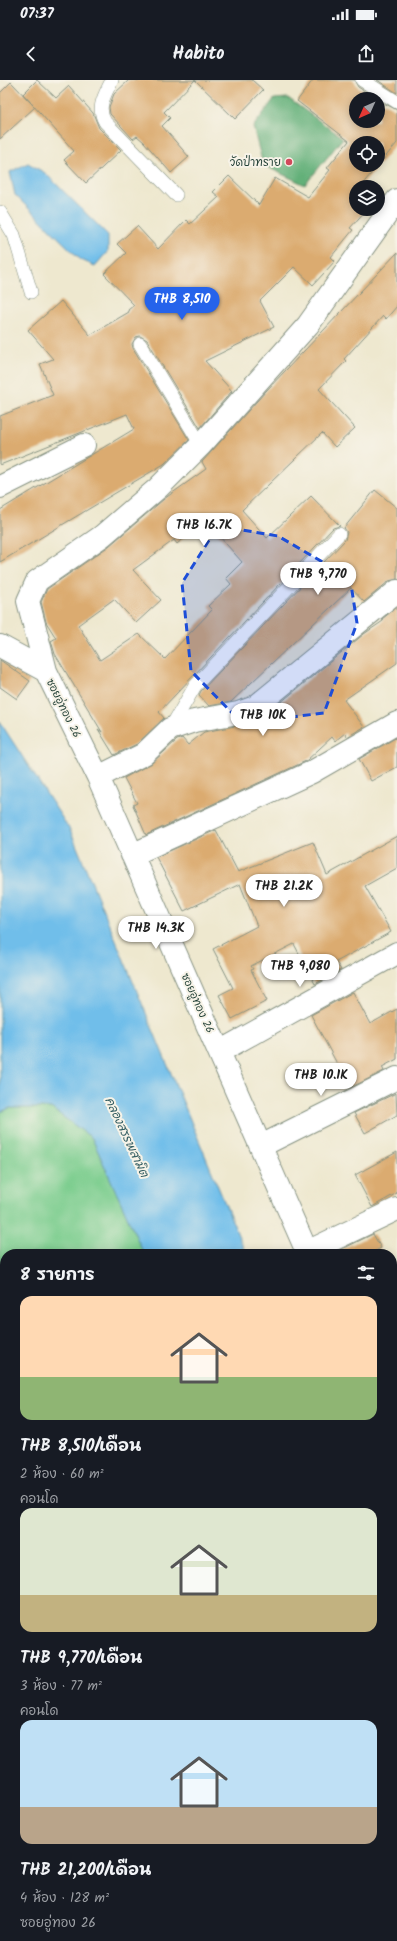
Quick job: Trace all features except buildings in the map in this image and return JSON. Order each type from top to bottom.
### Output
[{"type":"street","points":[[46,671],[28,601],[37,580],[102,536],[158,488],[201,445],[308,326],[396,207]]},
{"type":"street","points":[[0,487],[84,445]]},
{"type":"street","points":[[98,777],[144,754],[170,729],[194,721],[238,713],[254,707],[397,591]]},
{"type":"street","name":"ซอยอู่ทอง 26","points":[[0,646],[46,671],[98,777],[306,1249]]},
{"type":"street","points":[[132,855],[312,772],[397,723]]},
{"type":"street","points":[[220,1052],[397,953]]},
{"type":"street","points":[[261,1146],[397,1078]]},
{"type":"street","points":[[316,1249],[397,1209]]},
{"type":"lane","points":[[112,80],[101,103],[100,114],[105,122],[176,195]]},
{"type":"lane","points":[[362,80],[397,102]]},
{"type":"lane","points":[[0,212],[14,235],[31,292]]},
{"type":"lane","points":[[140,344],[201,445]]},
{"type":"lane","points":[[170,729],[195,686],[339,534]]},
{"type":"highlighted area","points":[[218,526],[278,536],[350,578],[357,623],[324,713],[242,723],[191,671],[182,583]]},
{"type":"green space","points":[[288,98],[343,138],[305,185],[263,165],[253,127],[274,99]]},
{"type":"green space","points":[[10,1108],[51,1108],[92,1138],[142,1249],[0,1249],[0,1112]]},
{"type":"water","points":[[28,163],[45,173],[108,235],[108,251],[95,266],[81,260],[15,195],[10,172]]},
{"type":"water","name":"คลองสรรพสามิต","points":[[0,722],[70,830],[244,1249],[142,1249],[92,1138],[51,1108],[10,1108],[0,1112]]},
{"type":"place","name":"วัดป่าทราย","points":[[289,162]]}]
